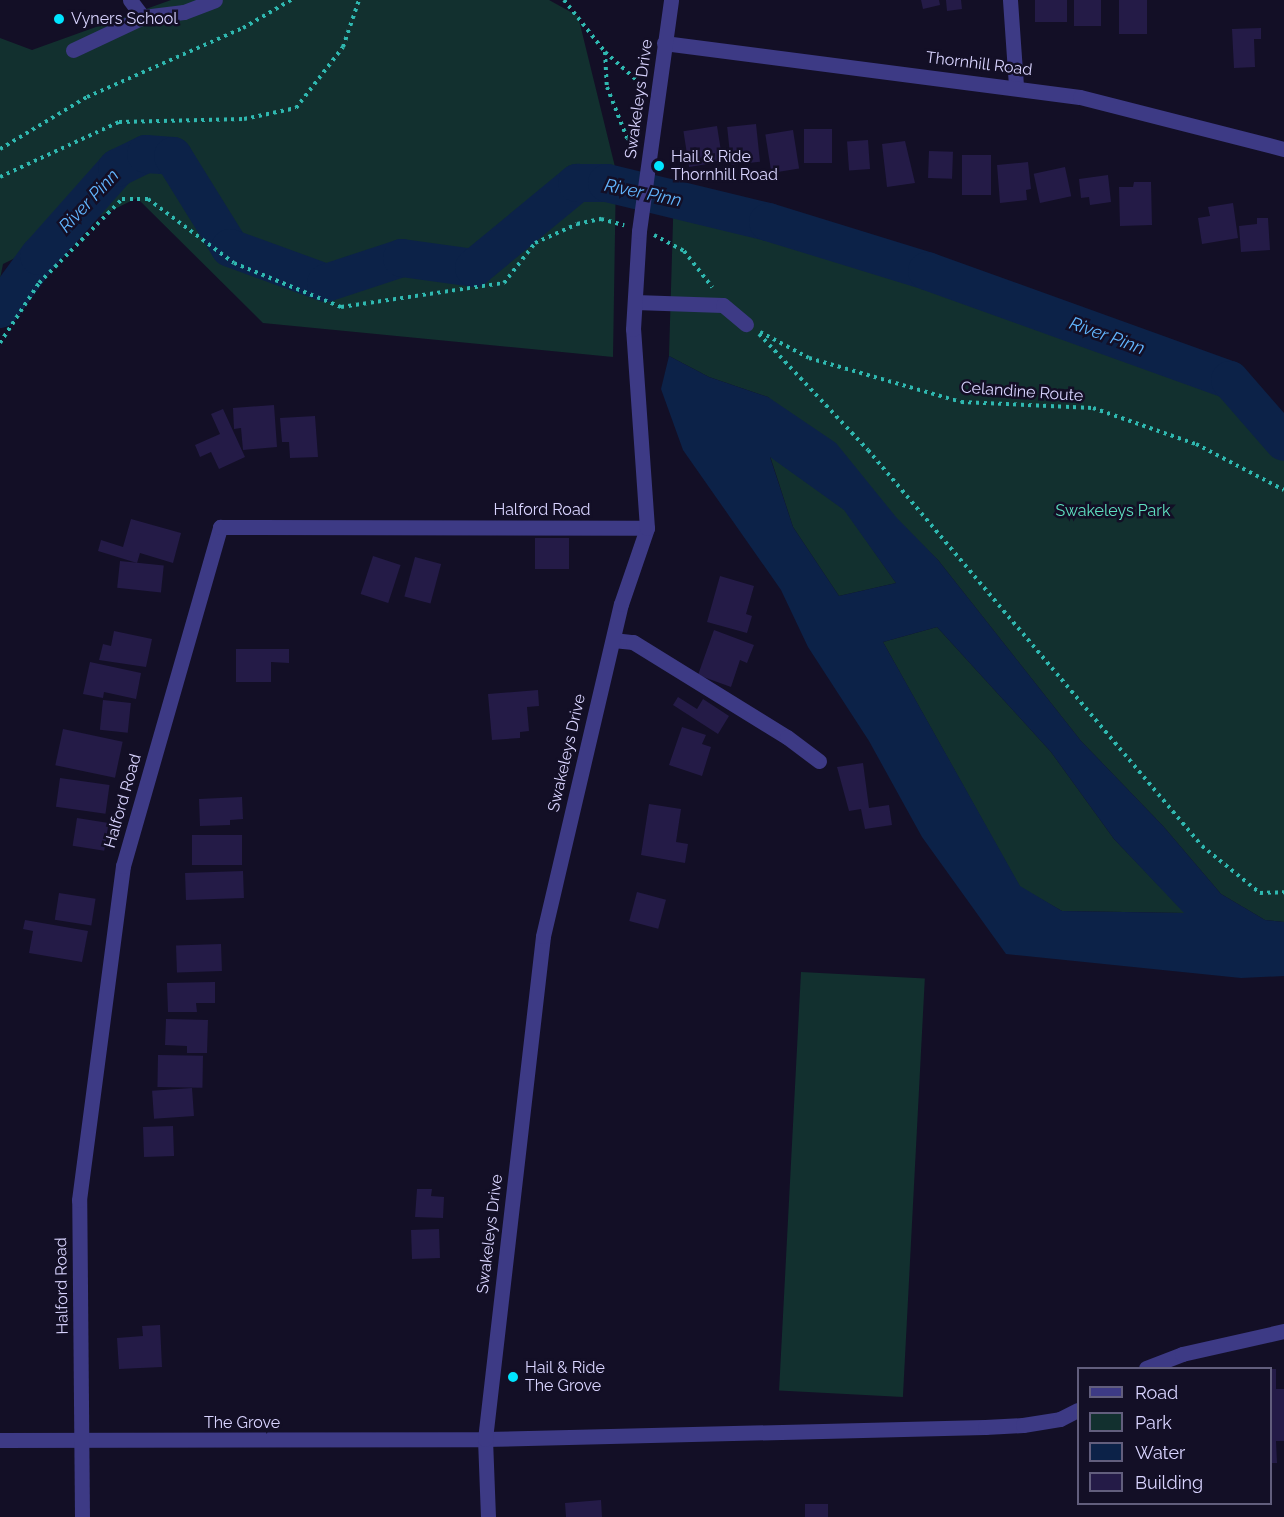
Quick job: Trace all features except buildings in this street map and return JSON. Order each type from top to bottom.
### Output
[{"type":"street","points":[[130,0],[143,16]]},
{"type":"street","points":[[73,50],[143,16],[184,12],[215,0]]},
{"type":"street","name":"Swakeleys Drive","points":[[488,1517],[485,1439],[543,936],[613,639],[647,528],[633,329],[640,223],[671,0]]},
{"type":"street","points":[[1010,0],[1016,86]]},
{"type":"street","name":"Thornhill Road","points":[[664,43],[1016,86],[1132,108],[1284,149]]},
{"type":"street","points":[[635,302],[723,305],[750,326]]},
{"type":"street","name":"Halford Road","points":[[82,1517],[79,1200],[123,866],[220,527],[647,528]]},
{"type":"street","points":[[613,639],[633,642],[787,737],[819,761]]},
{"type":"street","points":[[1149,1367],[1182,1354],[1284,1331]]},
{"type":"street","name":"The Grove","points":[[0,1440],[82,1442],[485,1439],[1023,1425],[1060,1419],[1077,1410]]},
{"type":"path","points":[[0,149],[94,93],[243,28],[291,0]]},
{"type":"path","points":[[0,177],[119,122],[244,119],[296,108],[343,47],[359,0]]},
{"type":"path","points":[[564,0],[605,52],[640,83]]},
{"type":"path","points":[[605,52],[607,87],[627,138],[649,150]]},
{"type":"path","points":[[0,343],[39,283],[122,199],[148,199],[234,263],[341,307],[504,283],[535,243],[577,224],[601,219],[640,223],[684,251],[723,305]]},
{"type":"path","points":[[750,326],[868,450],[1202,846],[1260,893],[1284,892]]},
{"type":"path","name":"Celandine Route","points":[[750,326],[809,358],[961,402],[1093,408],[1196,444],[1284,490]]},
{"type":"green space","points":[[171,0],[549,0],[578,16],[616,171],[613,357],[263,323],[137,198],[3,264],[0,279],[0,38],[32,50]]},
{"type":"green space","name":"Swakeleys Park","points":[[674,188],[1054,301],[1194,356],[1284,435],[1284,922],[1265,920],[1221,894],[1163,826],[1081,741],[938,560],[768,397],[709,377],[669,356]]},
{"type":"green space","points":[[770,456],[845,510],[896,583],[839,596],[793,527]]},
{"type":"green space","points":[[937,627],[1051,752],[1114,839],[1185,913],[1062,911],[1020,887],[883,642]]},
{"type":"green space","points":[[801,972],[925,978],[903,1397],[779,1390]]},
{"type":"water","points":[[669,356],[709,377],[768,397],[836,443],[896,517],[938,560],[1081,741],[1163,826],[1221,894],[1265,920],[1284,922],[1284,976],[1241,978],[1006,954],[922,837],[869,741],[808,647],[781,590],[683,450],[661,389]],"holes":[[[770,457],[844,510],[896,583],[839,596],[793,527]],[[937,627],[1051,752],[1114,839],[1184,913],[1062,911],[1020,886],[883,642]]]},
{"type":"waterway","name":"River Pinn","points":[[0,309],[39,256],[117,168],[146,154],[173,156],[230,248],[326,283],[402,258],[474,268],[577,183],[607,183],[768,222],[927,271],[1230,380],[1284,442]]},
{"type":"place","name":"Vyners School","points":[[59,19]]},
{"type":"place","name":"Hail & Ride Thornhill Road","points":[[659,166]]},
{"type":"place","name":"Hail & Ride The Grove","points":[[513,1377]]}]
